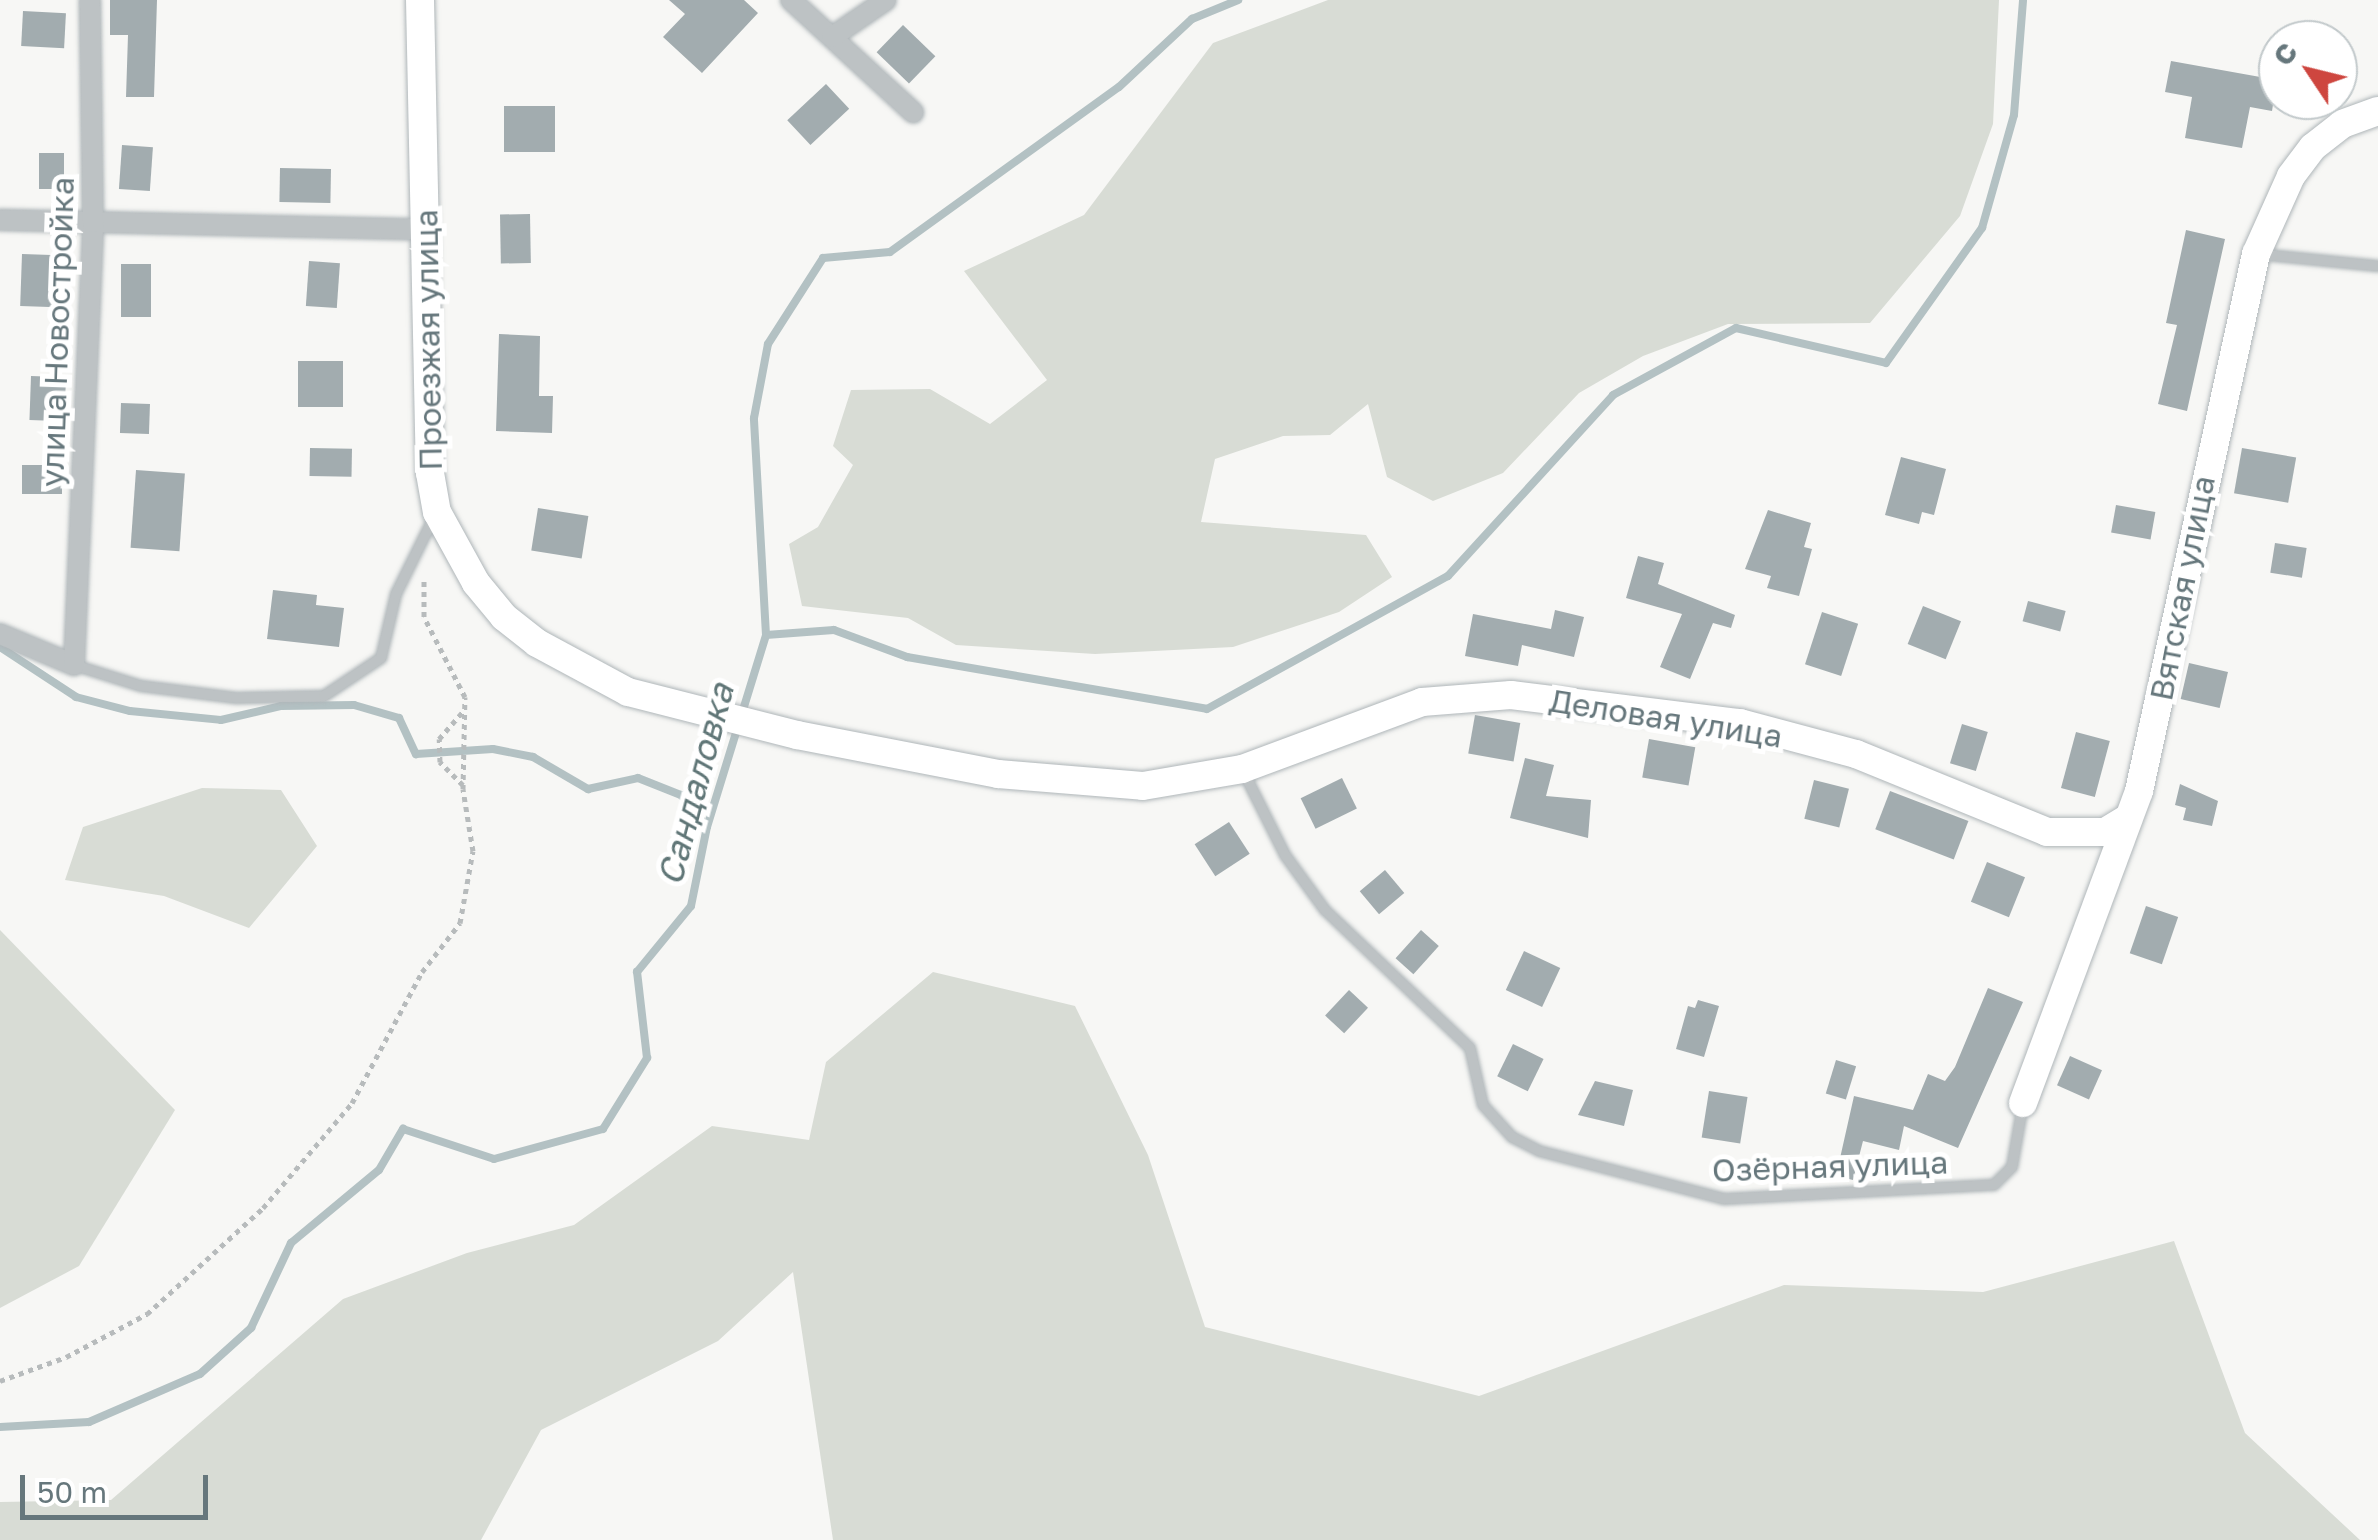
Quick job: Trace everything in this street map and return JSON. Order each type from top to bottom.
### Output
[{"type":"street","name":"улица Новостройка","points":[[74,665],[93,222],[90,0]]},
{"type":"street","name":"Проезжая улица","points":[[420,0],[430,473],[437,512],[476,583],[536,643],[628,692],[797,735]]},
{"type":"street","points":[[792,0],[913,112]]},
{"type":"street","points":[[832,38],[886,0]]},
{"type":"street","name":"Вятская улица","points":[[2023,1103],[2128,818],[2154,727],[2256,254],[2291,176],[2313,146],[2342,124],[2378,112]]},
{"type":"street","points":[[0,220],[426,230]]},
{"type":"street","points":[[0,634],[74,665]]},
{"type":"street","name":"Деловая улица","points":[[797,735],[1080,783],[1143,786],[1242,769],[1422,702],[1512,695],[1740,724],[1856,754],[2047,832],[2105,832],[2128,818]]},
{"type":"lane","points":[[2256,254],[2378,266]]},
{"type":"lane","points":[[74,665],[179,691],[324,696],[381,658],[396,594],[437,512]]},
{"type":"lane","name":"Озёрная улица","points":[[1242,769],[1285,855],[1325,910],[1470,1048],[1483,1105],[1512,1137],[1539,1152],[1724,1199],[1994,1185],[2012,1167],[2023,1103]]},
{"type":"path","points":[[0,1381],[66,1357],[148,1314],[263,1208],[352,1103],[422,972],[460,923],[473,851],[463,785],[465,697],[424,616],[424,570]]},
{"type":"path","points":[[463,785],[440,762],[439,739],[464,709]]},
{"type":"shaded area","points":[[1328,0],[1999,0],[1993,124],[1960,216],[1870,323],[1728,324],[1643,356],[1579,393],[1503,473],[1433,501],[1387,477],[1368,404],[1330,435],[1283,436],[1215,459],[1201,522],[1366,535],[1392,577],[1339,612],[1233,647],[1095,654],[956,645],[908,618],[802,606],[789,544],[818,527],[853,465],[833,446],[851,390],[930,389],[990,424],[1047,380],[964,271],[1084,215],[1213,43]]},
{"type":"shaded area","points":[[202,788],[281,790],[317,846],[249,928],[164,896],[65,880],[83,827]]},
{"type":"shaded area","points":[[0,930],[175,1110],[79,1266],[0,1308]]},
{"type":"shaded area","points":[[933,972],[1075,1006],[1148,1155],[1205,1327],[1479,1396],[1784,1285],[1983,1292],[2174,1241],[2245,1433],[2360,1540],[833,1540],[793,1272],[718,1341],[541,1430],[481,1540],[0,1540],[0,1502],[111,1500],[343,1299],[467,1253],[574,1225],[712,1126],[809,1140],[826,1062]]},
{"type":"building","points":[[110,0],[157,0],[154,97],[126,97],[128,35],[110,35]]},
{"type":"building","points":[[669,0],[744,0],[758,13],[702,73],[663,37],[685,14]]},
{"type":"building","points":[[23,11],[66,13],[64,48],[21,46]]},
{"type":"building","points":[[903,25],[935,56],[909,84],[877,52]]},
{"type":"building","points":[[2171,61],[2258,77],[2258,108],[2250,107],[2242,148],[2185,138],[2192,97],[2165,92]]},
{"type":"building","points":[[826,84],[849,109],[810,145],[787,120]]},
{"type":"building","points":[[504,106],[555,106],[555,152],[504,152]]},
{"type":"building","points":[[122,145],[153,147],[150,191],[119,189]]},
{"type":"building","points":[[39,153],[64,153],[64,189],[39,189]]},
{"type":"building","points":[[280,168],[331,169],[330,203],[279,202]]},
{"type":"building","points":[[530,214],[531,263],[501,264],[500,215]]},
{"type":"building","points":[[2186,230],[2225,239],[2187,411],[2158,404],[2177,325],[2166,323]]},
{"type":"building","points":[[22,254],[59,255],[57,307],[20,306]]},
{"type":"building","points":[[309,261],[340,263],[337,308],[306,306]]},
{"type":"building","points":[[121,264],[151,264],[151,317],[121,317]]},
{"type":"building","points":[[499,334],[540,336],[539,396],[553,396],[552,433],[496,431]]},
{"type":"building","points":[[298,361],[343,361],[343,407],[298,407]]},
{"type":"building","points":[[31,376],[66,377],[64,421],[29,420]]},
{"type":"building","points":[[121,403],[150,404],[149,434],[120,433]]},
{"type":"building","points":[[310,448],[352,449],[352,477],[310,476]]},
{"type":"building","points":[[2242,448],[2296,458],[2288,503],[2234,493]]},
{"type":"building","points":[[1901,457],[1946,469],[1934,515],[1922,512],[1919,524],[1885,515]]},
{"type":"building","points":[[22,465],[62,465],[62,494],[22,494]]},
{"type":"building","points":[[136,470],[185,473],[179,551],[131,548]]},
{"type":"building","points":[[2116,505],[2155,512],[2151,540],[2111,533]]},
{"type":"building","points":[[538,508],[588,516],[582,558],[531,550]]},
{"type":"building","points":[[1768,510],[1811,523],[1804,547],[1812,549],[1799,596],[1767,588],[1771,576],[1745,569]]},
{"type":"building","points":[[2275,543],[2307,548],[2302,578],[2270,573]]},
{"type":"building","points":[[1638,556],[1664,563],[1658,584],[1735,615],[1731,628],[1713,623],[1690,679],[1660,667],[1682,614],[1626,598]]},
{"type":"building","points":[[273,590],[317,595],[316,605],[344,608],[339,647],[267,639]]},
{"type":"building","points":[[2028,601],[2066,611],[2060,631],[2023,621]]},
{"type":"building","points":[[1923,606],[1961,621],[1946,659],[1908,644]]},
{"type":"building","points":[[1555,610],[1584,617],[1574,657],[1522,645],[1518,666],[1465,656],[1473,614],[1551,629]]},
{"type":"building","points":[[1822,612],[1858,624],[1841,676],[1805,664]]},
{"type":"building","points":[[2189,663],[2228,672],[2220,708],[2181,699]]},
{"type":"building","points":[[1475,715],[1520,723],[1514,761],[1468,753]]},
{"type":"building","points":[[1962,724],[1988,732],[1976,771],[1950,763]]},
{"type":"building","points":[[2076,732],[2110,741],[2095,797],[2061,788]]},
{"type":"building","points":[[1649,739],[1695,747],[1689,786],[1642,777]]},
{"type":"building","points":[[1525,758],[1554,765],[1546,796],[1591,800],[1588,838],[1510,818]]},
{"type":"building","points":[[1342,778],[1357,809],[1316,829],[1301,798]]},
{"type":"building","points":[[1814,780],[1849,789],[1839,828],[1804,819]]},
{"type":"building","points":[[2180,784],[2218,801],[2212,826],[2183,820],[2186,808],[2175,805]]},
{"type":"building","points":[[1890,791],[1968,821],[1954,859],[1875,829]]},
{"type":"building","points":[[1229,822],[1250,854],[1215,876],[1195,844]]},
{"type":"building","points":[[1987,862],[2025,877],[2009,917],[1971,902]]},
{"type":"building","points":[[1385,870],[1404,893],[1379,914],[1360,891]]},
{"type":"building","points":[[2146,906],[2178,917],[2162,964],[2130,953]]},
{"type":"building","points":[[1421,930],[1439,946],[1413,974],[1396,958]]},
{"type":"building","points":[[1524,951],[1560,968],[1542,1007],[1506,990]]},
{"type":"building","points":[[1988,988],[2023,1002],[1958,1148],[1904,1126],[1899,1150],[1863,1141],[1853,1180],[1836,1176],[1854,1096],[1913,1110],[1928,1074],[1945,1081],[1955,1067]]},
{"type":"building","points":[[1349,990],[1368,1008],[1344,1033],[1325,1016]]},
{"type":"building","points":[[1698,1000],[1719,1006],[1704,1057],[1676,1049],[1688,1006],[1695,1008]]},
{"type":"building","points":[[1513,1044],[1544,1059],[1528,1091],[1497,1076]]},
{"type":"building","points":[[2070,1056],[2102,1070],[2089,1099],[2057,1085]]},
{"type":"building","points":[[1836,1060],[1856,1066],[1846,1100],[1826,1093]]},
{"type":"building","points":[[1595,1081],[1633,1090],[1624,1126],[1578,1115]]},
{"type":"building","points":[[1709,1091],[1748,1097],[1740,1144],[1702,1137]]},
{"type":"waterway","name":"Сандаловка","points":[[0,1427],[89,1422],[200,1374],[251,1328],[291,1243],[379,1170],[403,1129],[494,1159],[603,1129],[647,1058],[637,972],[691,906],[707,827],[766,635],[754,418],[768,344],[823,258],[890,252],[1119,87],[1192,19],[1238,0]]},
{"type":"waterway","points":[[766,635],[834,630],[907,657],[1207,709],[1448,576],[1613,395],[1736,328],[1886,363],[1982,228],[2014,115],[2023,0]]},
{"type":"waterway","points":[[0,647],[76,697],[130,711],[221,720],[281,706],[354,705],[399,718],[416,754],[493,749],[533,757],[588,789],[638,778],[681,795],[707,827]]}]
